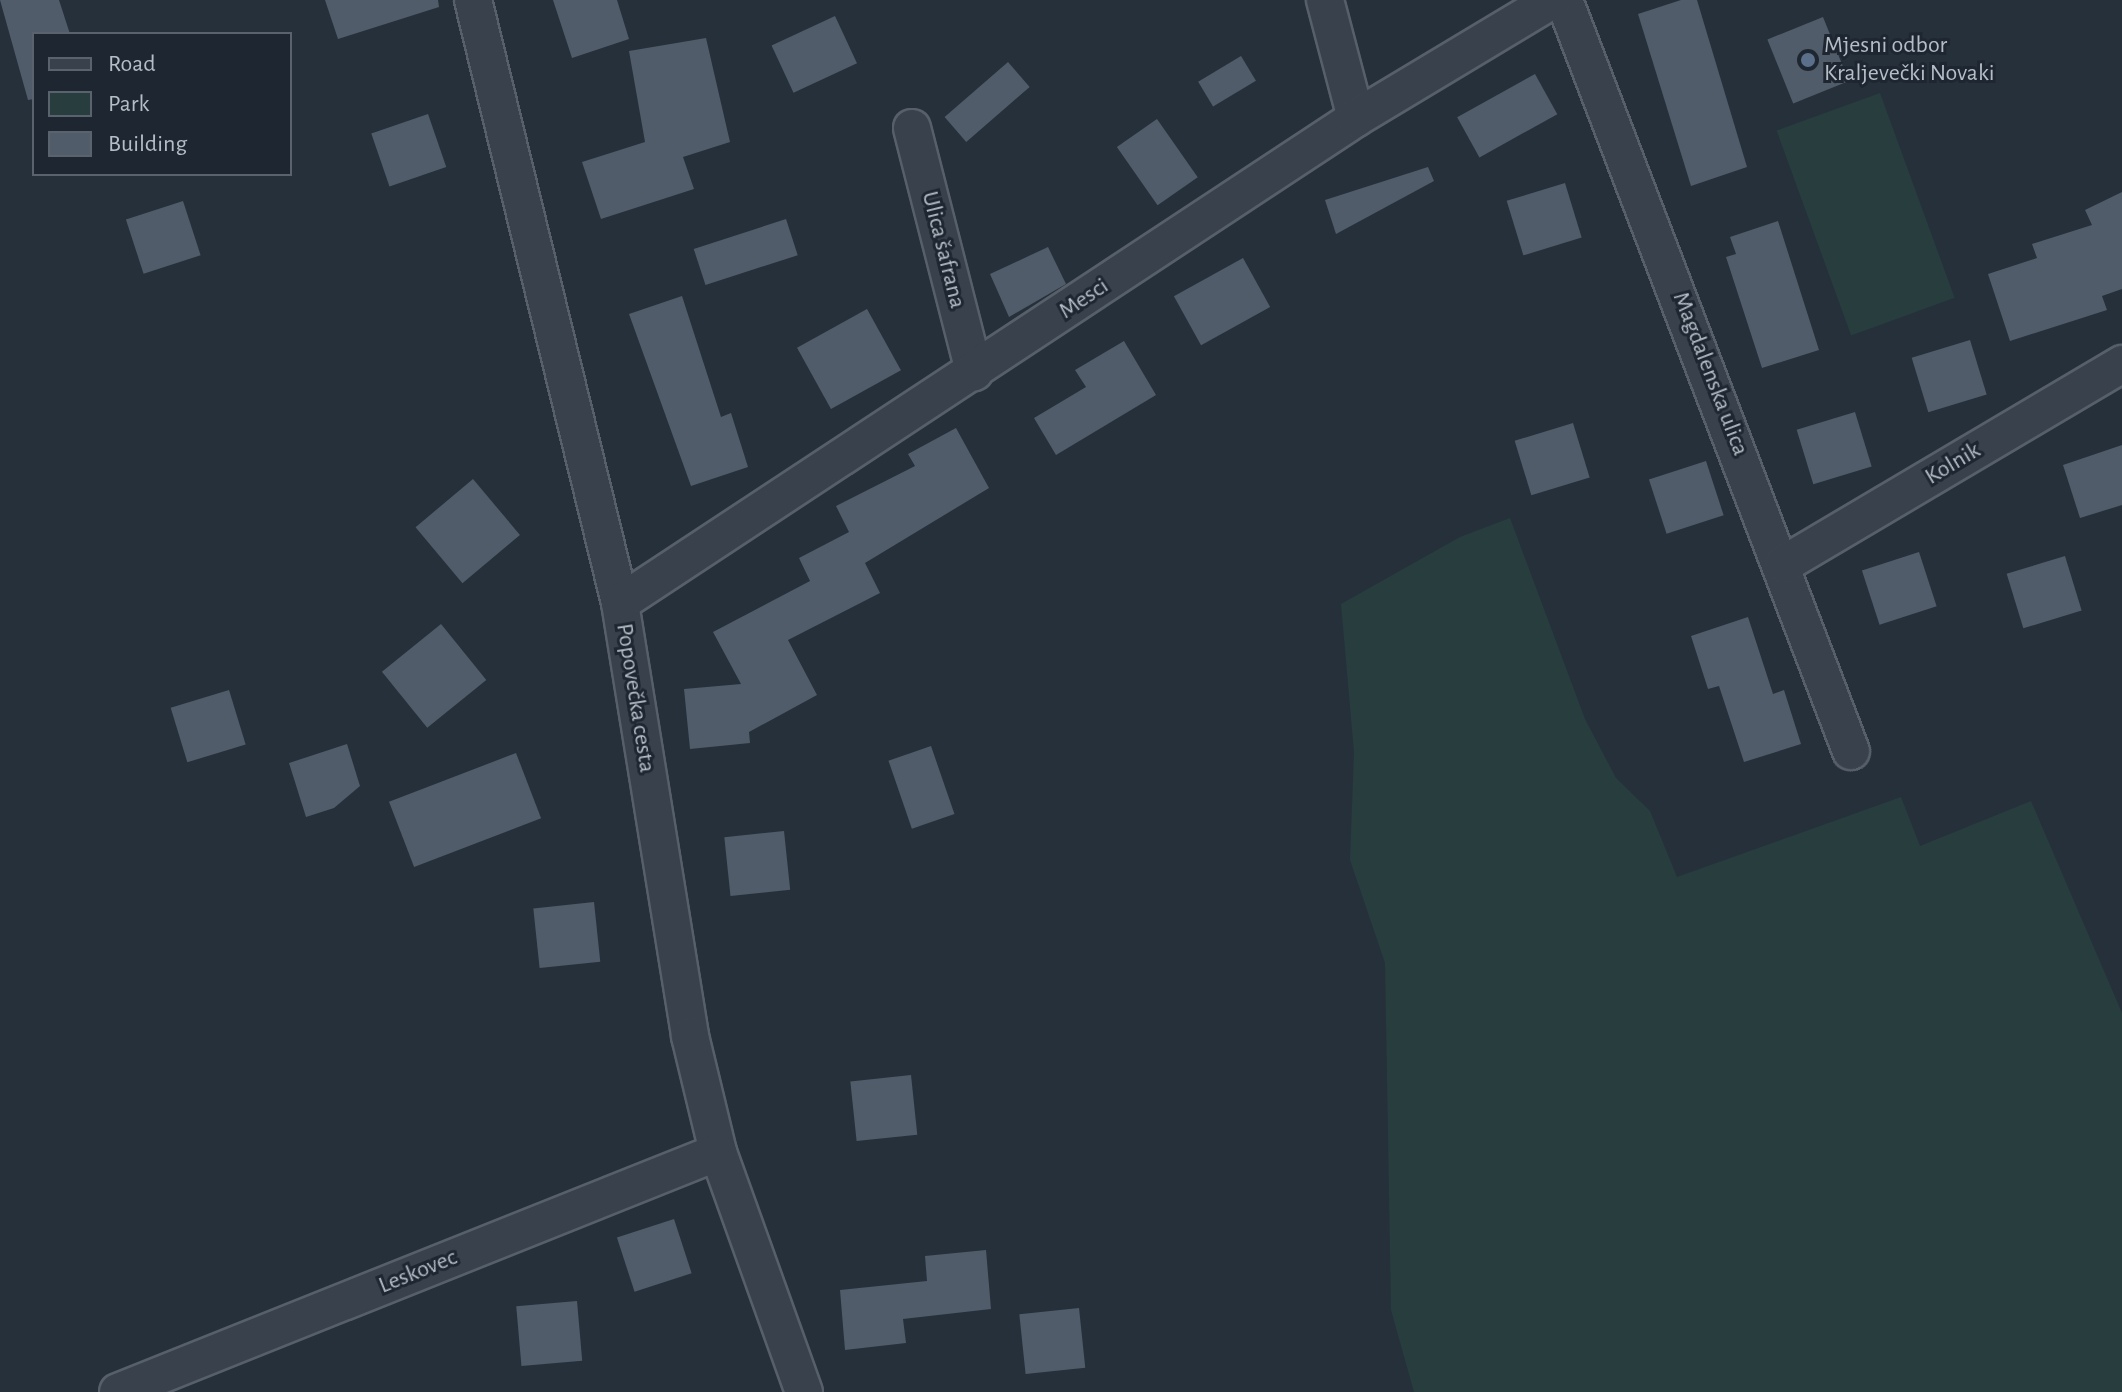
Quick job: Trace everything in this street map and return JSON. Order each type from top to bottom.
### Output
[{"type":"street","name":"Popovečka cesta","points":[[473,0],[620,603],[690,1036],[718,1152],[804,1392]]},
{"type":"street","points":[[1325,0],[1356,118]]},
{"type":"street","name":"Mesci","points":[[620,603],[1356,118],[1552,0]]},
{"type":"street","name":"Magdalenska ulica","points":[[1564,0],[1784,564],[1851,751]]},
{"type":"street","name":"Ulica šafrana","points":[[912,128],[974,372]]},
{"type":"street","name":"Kolnik","points":[[1784,564],[2122,364]]},
{"type":"street","name":"Leskovec","points":[[118,1392],[718,1152]]},
{"type":"green space","points":[[1880,93],[1955,298],[1851,335],[1777,131]]},
{"type":"green space","points":[[1510,518],[1585,719],[1616,778],[1650,811],[1677,877],[1901,797],[1920,846],[2031,801],[2122,1013],[2122,1392],[1414,1392],[1391,1310],[1385,963],[1350,860],[1354,752],[1341,604],[1460,537]]},
{"type":"building","points":[[0,0],[59,0],[69,32],[32,32],[32,99],[28,100]]},
{"type":"building","points":[[325,0],[438,0],[439,7],[338,39]]},
{"type":"building","points":[[553,0],[617,0],[629,39],[572,58]]},
{"type":"building","points":[[1681,0],[1697,0],[1747,167],[1691,186],[1638,14]]},
{"type":"building","points":[[835,16],[857,63],[794,93],[772,46]]},
{"type":"building","name":"Mjesni odbor Kraljevečki Novaki","points":[[1823,17],[1849,81],[1793,103],[1767,39]]},
{"type":"building","points":[[706,38],[730,142],[683,157],[694,189],[601,219],[582,162],[645,142],[629,51]]},
{"type":"building","points":[[1241,56],[1256,81],[1213,107],[1198,82]]},
{"type":"building","points":[[1008,62],[1030,87],[966,142],[945,117]]},
{"type":"building","points":[[1535,74],[1557,114],[1479,157],[1457,117]]},
{"type":"building","points":[[428,114],[446,167],[390,186],[371,134]]},
{"type":"building","points":[[1157,119],[1198,177],[1158,205],[1117,147]]},
{"type":"building","points":[[1428,167],[1434,181],[1336,234],[1325,200]]},
{"type":"building","points":[[1565,183],[1582,238],[1523,255],[1507,201]]},
{"type":"building","points":[[2122,192],[2122,289],[2102,296],[2107,310],[2010,341],[1988,274],[2037,258],[2032,244],[2092,225],[2085,210]]},
{"type":"building","points":[[183,201],[201,255],[144,274],[126,220]]},
{"type":"building","points":[[786,219],[798,255],[705,285],[694,249]]},
{"type":"building","points":[[1778,221],[1819,350],[1762,368],[1726,257],[1736,254],[1730,237]]},
{"type":"building","points":[[1048,247],[1066,284],[1009,317],[990,274]]},
{"type":"building","points":[[1243,258],[1270,307],[1201,345],[1174,296]]},
{"type":"building","points":[[682,296],[721,417],[731,413],[748,467],[691,486],[629,314]]},
{"type":"building","points":[[867,309],[901,370],[831,409],[797,348]]},
{"type":"building","points":[[1970,340],[1987,395],[1928,412],[1912,358]]},
{"type":"building","points":[[1124,341],[1156,395],[1056,455],[1034,418],[1086,387],[1075,370]]},
{"type":"building","points":[[1855,412],[1872,467],[1813,484],[1797,430]]},
{"type":"building","points":[[1573,423],[1590,478],[1531,495],[1515,441]]},
{"type":"building","points":[[956,428],[989,488],[865,563],[880,593],[788,640],[817,695],[749,732],[750,743],[690,749],[684,689],[741,684],[713,632],[810,581],[799,558],[849,532],[836,506],[915,466],[908,454]]},
{"type":"building","points":[[2122,445],[2122,505],[2080,518],[2063,465]]},
{"type":"building","points":[[1706,461],[1724,515],[1667,534],[1649,480]]},
{"type":"building","points":[[473,479],[520,535],[462,583],[416,527]]},
{"type":"building","points":[[1919,552],[1937,606],[1880,625],[1862,571]]},
{"type":"building","points":[[2065,556],[2082,611],[2023,628],[2007,574]]},
{"type":"building","points":[[1748,617],[1773,694],[1784,690],[1801,744],[1744,762],[1719,686],[1708,689],[1691,636]]},
{"type":"building","points":[[441,624],[486,680],[427,728],[382,672]]},
{"type":"building","points":[[229,690],[246,745],[187,762],[171,708]]},
{"type":"building","points":[[347,744],[360,786],[334,808],[306,817],[289,763]]},
{"type":"building","points":[[931,746],[954,814],[912,829],[888,761]]},
{"type":"building","points":[[516,753],[541,818],[414,867],[389,802]]},
{"type":"building","points":[[784,831],[790,890],[730,896],[724,837]]},
{"type":"building","points":[[594,902],[600,962],[540,968],[533,908]]},
{"type":"building","points":[[911,1075],[917,1135],[857,1141],[850,1081]]},
{"type":"building","points":[[674,1219],[692,1273],[635,1292],[617,1238]]},
{"type":"building","points":[[986,1250],[991,1309],[903,1319],[906,1343],[845,1350],[840,1290],[927,1281],[925,1256]]},
{"type":"building","points":[[577,1301],[582,1361],[521,1366],[516,1306]]},
{"type":"building","points":[[1079,1308],[1085,1368],[1026,1374],[1019,1314]]},
{"type":"place","name":"Mjesni odbor Kraljevečki Novaki","points":[[1808,60]]}]
